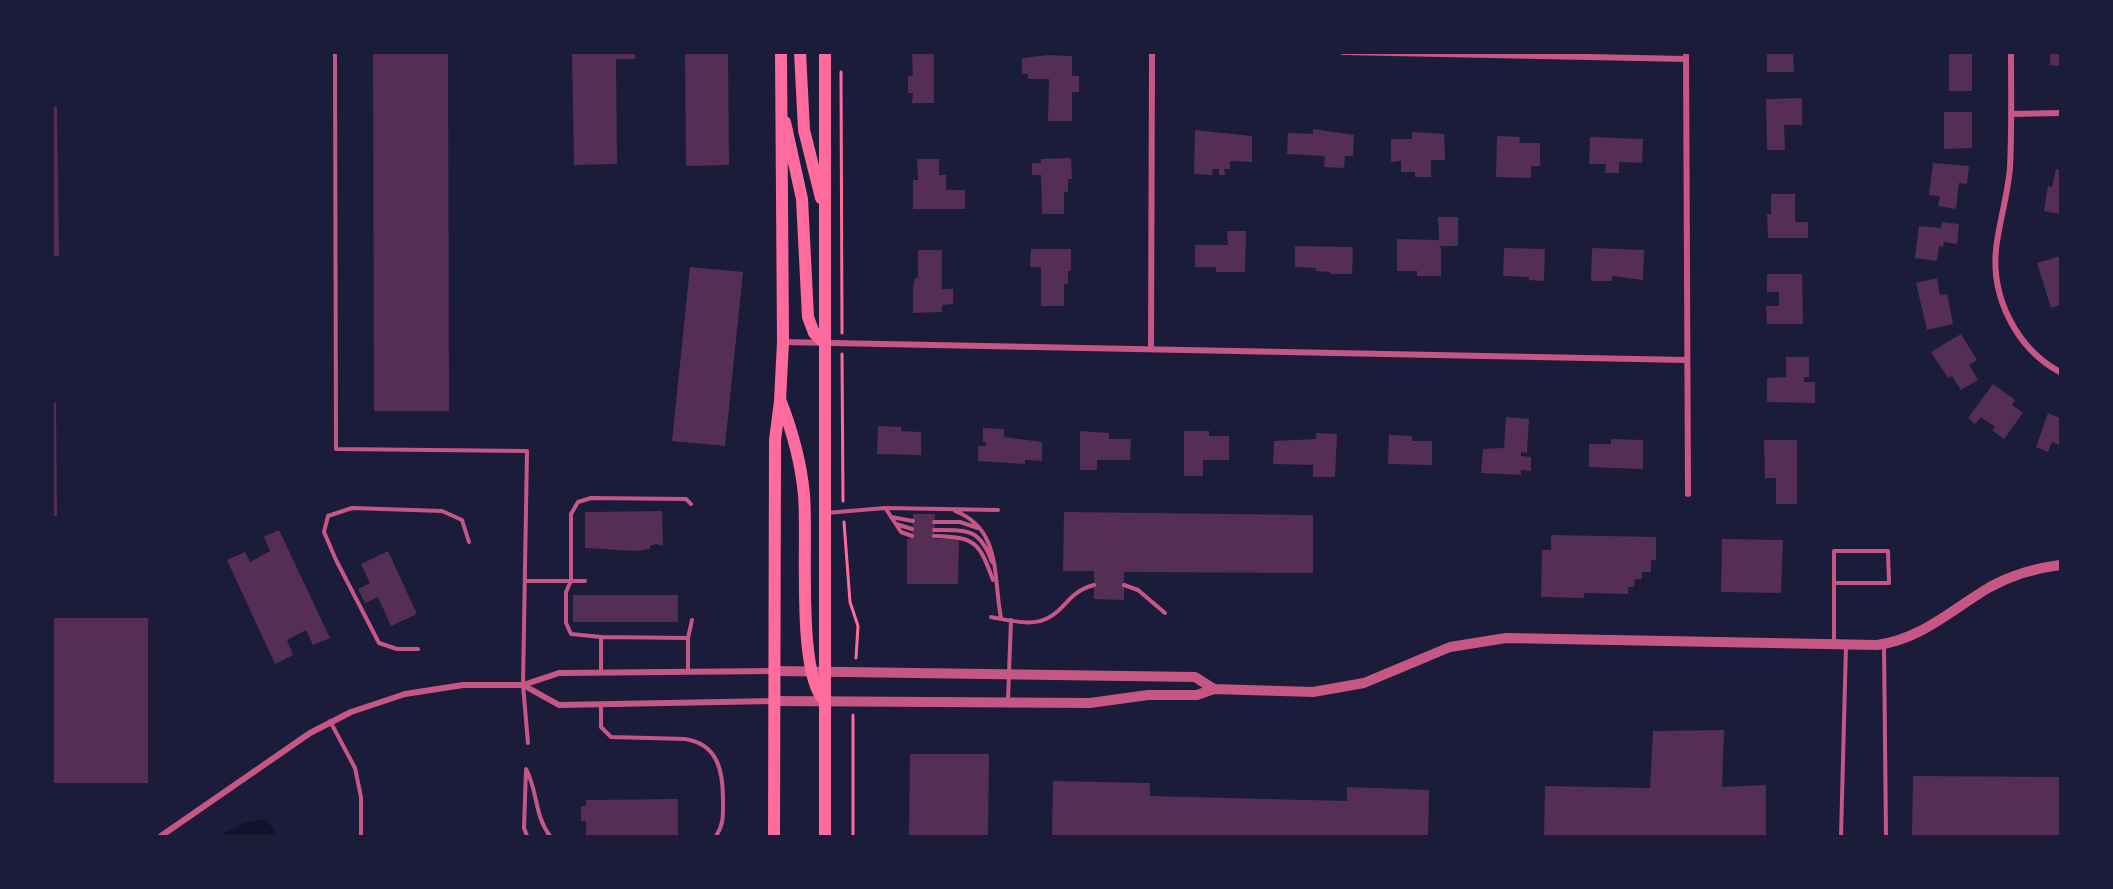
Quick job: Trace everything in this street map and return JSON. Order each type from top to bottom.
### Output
[{"type":"main road","points":[[774,837],[775,440],[780,401],[783,342],[781,52]]},
{"type":"main road","points":[[800,52],[804,129],[825,211]]},
{"type":"main road","points":[[818,672],[825,513],[825,52]]},
{"type":"main road","points":[[780,105],[796,164],[802,199],[806,231],[808,317],[814,333],[825,343]]},
{"type":"main road","points":[[780,401],[795,439],[804,496],[805,619],[825,701],[825,837]]},
{"type":"street","points":[[1151,349],[1152,52]]},
{"type":"street","points":[[1343,52],[1686,56],[1688,494]]},
{"type":"street","points":[[2011,52],[2010,168],[1995,267],[2004,308],[2025,343],[2043,361],[2061,372]]},
{"type":"street","points":[[2011,114],[2061,113]]},
{"type":"street","points":[[783,342],[1686,360]]},
{"type":"street","points":[[523,685],[559,705],[601,706],[724,700],[1090,703],[1148,694],[1197,695],[1214,689],[1293,692],[1336,690],[1364,684],[1450,647],[1506,638],[1884,644],[1921,632],[2006,579],[2061,565]]},
{"type":"street","points":[[161,837],[330,722],[373,704],[428,690],[463,685],[523,685],[559,673],[688,670],[1195,677],[1214,689]]},
{"type":"lane","points":[[335,52],[336,449],[527,451],[523,685],[528,743]]},
{"type":"lane","points":[[688,638],[601,637],[571,634],[566,623],[566,592],[571,581],[571,514],[578,502],[591,498],[686,499],[692,504]]},
{"type":"lane","points":[[418,649],[398,649],[379,643],[324,532],[328,516],[352,508],[442,511],[462,520],[469,542]]},
{"type":"lane","points":[[885,508],[901,532],[912,536]]},
{"type":"lane","points":[[825,513],[885,508],[998,510]]},
{"type":"lane","points":[[951,509],[972,520],[992,544],[1001,618]]},
{"type":"lane","points":[[891,517],[913,521]]},
{"type":"lane","points":[[934,522],[960,522],[981,530]]},
{"type":"lane","points":[[895,524],[912,529]]},
{"type":"lane","points":[[934,530],[960,530],[974,534],[986,547],[994,568]]},
{"type":"lane","points":[[934,536],[959,537],[973,541],[979,547],[996,586]]},
{"type":"lane","points":[[1834,583],[1889,583],[1888,550],[1834,551],[1834,583],[1834,644]]},
{"type":"lane","points":[[525,581],[585,581]]},
{"type":"lane","points":[[991,617],[1028,622],[1048,618],[1080,589],[1094,585]]},
{"type":"lane","points":[[1124,585],[1138,590],[1165,613]]},
{"type":"lane","points":[[688,670],[688,638],[692,620]]},
{"type":"lane","points":[[1008,702],[1011,620]]},
{"type":"lane","points":[[601,637],[601,671]]},
{"type":"lane","points":[[1841,837],[1846,644]]},
{"type":"lane","points":[[1884,644],[1886,837]]},
{"type":"lane","points":[[601,706],[601,727],[611,737],[685,739],[697,741],[707,747],[717,759],[723,775],[723,826],[716,837]]},
{"type":"lane","points":[[330,722],[355,768],[361,797],[361,837]]},
{"type":"lane","points":[[527,837],[524,828],[526,769],[533,782],[535,806],[550,837]]},
{"type":"path","points":[[842,93],[842,323]]},
{"type":"path","points":[[842,367],[843,500]]},
{"type":"path","points":[[844,522],[850,602],[858,626],[857,643]]},
{"type":"path","points":[[852,730],[853,837]]},
{"type":"shaded area","points":[[264,819],[272,827],[276,836],[218,836],[244,823]]},
{"type":"building","points":[[373,52],[448,52],[449,411],[374,411]]},
{"type":"building","points":[[572,52],[635,52],[635,59],[616,59],[617,164],[574,165]]},
{"type":"building","points":[[685,52],[728,52],[729,165],[686,166]]},
{"type":"building","points":[[1767,52],[1793,52],[1794,72],[1767,72]]},
{"type":"building","points":[[2050,52],[2060,52],[2060,66],[2050,65]]},
{"type":"building","points":[[912,53],[934,53],[934,103],[912,103],[913,93],[908,93],[908,76],[913,76]]},
{"type":"building","points":[[1949,53],[1972,53],[1972,91],[1949,91]]},
{"type":"building","points":[[1049,55],[1072,56],[1072,76],[1079,76],[1079,92],[1072,92],[1072,121],[1048,121],[1049,79],[1028,79],[1028,74],[1022,74],[1022,58]]},
{"type":"building","points":[[1802,98],[1802,125],[1784,125],[1785,150],[1767,150],[1766,99]]},
{"type":"building","points":[[52,107],[57,107],[59,256],[52,256]]},
{"type":"building","points":[[1944,112],[1972,112],[1972,148],[1944,149]]},
{"type":"building","points":[[1313,129],[1354,135],[1353,156],[1345,156],[1344,168],[1324,167],[1325,156],[1287,154],[1288,133],[1313,134]]},
{"type":"building","points":[[1195,130],[1252,136],[1252,162],[1230,161],[1230,169],[1224,169],[1225,175],[1219,175],[1219,169],[1213,169],[1212,175],[1194,174]]},
{"type":"building","points":[[1412,132],[1444,134],[1445,160],[1431,160],[1431,177],[1415,177],[1415,172],[1401,172],[1401,161],[1391,162],[1391,139],[1412,139]]},
{"type":"building","points":[[1497,136],[1520,137],[1519,143],[1540,143],[1540,166],[1531,166],[1531,178],[1496,177]]},
{"type":"building","points":[[1590,137],[1643,139],[1642,163],[1619,162],[1619,173],[1605,173],[1606,164],[1589,164]]},
{"type":"building","points":[[1071,158],[1072,179],[1068,179],[1068,192],[1064,192],[1064,214],[1042,214],[1041,175],[1032,175],[1032,163],[1041,163],[1041,159]]},
{"type":"building","points":[[917,159],[939,159],[939,175],[946,175],[946,190],[965,190],[965,209],[913,209],[913,180],[918,180]]},
{"type":"building","points":[[1933,163],[1969,166],[1967,184],[1959,183],[1956,209],[1938,206],[1940,196],[1929,195]]},
{"type":"building","points":[[2056,169],[2060,170],[2060,214],[2044,211],[2048,186],[2052,187]]},
{"type":"building","points":[[1771,194],[1795,194],[1795,222],[1808,222],[1808,238],[1768,238],[1767,214],[1771,214]]},
{"type":"building","points":[[1438,217],[1458,217],[1458,246],[1439,246],[1441,248],[1441,276],[1417,276],[1417,271],[1397,271],[1397,239],[1439,240]]},
{"type":"building","points":[[1942,222],[1959,224],[1957,244],[1944,242],[1943,247],[1939,246],[1937,261],[1915,258],[1919,226],[1941,228]]},
{"type":"building","points":[[1227,231],[1246,231],[1245,272],[1216,272],[1216,267],[1195,267],[1195,245],[1228,245]]},
{"type":"building","points":[[1295,246],[1353,247],[1352,274],[1330,274],[1330,272],[1316,271],[1316,268],[1295,267]]},
{"type":"building","points":[[1504,248],[1545,249],[1544,281],[1529,280],[1529,277],[1503,276]]},
{"type":"building","points":[[1592,248],[1644,250],[1643,280],[1612,276],[1612,281],[1591,281]]},
{"type":"building","points":[[1031,249],[1071,249],[1071,271],[1068,271],[1068,284],[1064,284],[1064,306],[1041,306],[1041,267],[1030,267]]},
{"type":"building","points":[[918,250],[942,250],[942,289],[953,289],[953,304],[942,305],[942,312],[913,313],[913,289],[915,278],[918,278]]},
{"type":"building","points":[[2060,256],[2060,305],[2051,308],[2037,263]]},
{"type":"building","points":[[690,267],[743,272],[725,446],[672,441]]},
{"type":"building","points":[[1767,274],[1802,274],[1803,324],[1767,324],[1766,306],[1779,306],[1779,292],[1767,292]]},
{"type":"building","points":[[1937,278],[1940,295],[1947,294],[1953,324],[1927,330],[1916,283]]},
{"type":"building","points":[[1961,334],[1977,360],[1969,365],[1978,380],[1961,390],[1952,376],[1948,378],[1931,352]]},
{"type":"building","points":[[1786,357],[1809,357],[1809,377],[1804,377],[1804,382],[1815,382],[1815,403],[1767,402],[1767,378],[1786,377]]},
{"type":"building","points":[[1993,384],[2015,400],[2012,405],[2023,413],[2004,439],[1992,430],[1995,427],[1981,417],[1975,424],[1968,418]]},
{"type":"building","points":[[52,403],[56,403],[57,516],[52,516]]},
{"type":"building","points":[[2048,413],[2060,418],[2060,445],[2052,442],[2048,452],[2036,447]]},
{"type":"building","points":[[1506,417],[1529,419],[1527,453],[1521,452],[1521,456],[1531,457],[1531,471],[1521,470],[1521,475],[1481,473],[1483,449],[1504,448]]},
{"type":"building","points":[[878,426],[901,427],[901,431],[921,432],[921,455],[877,454]]},
{"type":"building","points":[[983,428],[1004,429],[1004,437],[1042,442],[1042,461],[1025,460],[1025,464],[978,461],[978,446],[986,446],[986,442],[983,442]]},
{"type":"building","points":[[1080,431],[1109,433],[1109,439],[1131,439],[1130,460],[1097,460],[1097,470],[1080,470]]},
{"type":"building","points":[[1184,431],[1209,431],[1209,436],[1229,436],[1229,460],[1203,460],[1203,476],[1184,476]]},
{"type":"building","points":[[1316,433],[1337,434],[1335,477],[1313,477],[1313,465],[1273,464],[1274,441],[1316,439]]},
{"type":"building","points":[[1389,435],[1412,436],[1412,441],[1432,441],[1432,465],[1388,464]]},
{"type":"building","points":[[1611,439],[1643,440],[1643,469],[1589,467],[1589,444],[1611,444]]},
{"type":"building","points":[[1764,440],[1797,440],[1797,504],[1776,504],[1776,478],[1765,478]]},
{"type":"building","points":[[662,511],[663,546],[656,544],[650,546],[650,549],[635,551],[585,548],[585,512]]},
{"type":"building","points":[[1064,512],[1313,515],[1313,573],[1124,572],[1124,600],[1094,599],[1094,571],[1063,571]]},
{"type":"building","points":[[913,514],[935,514],[934,539],[959,539],[958,584],[907,584],[907,539],[912,538]]},
{"type":"building","points":[[279,530],[330,638],[313,645],[306,630],[287,640],[293,655],[275,664],[227,560],[245,552],[250,562],[270,551],[264,537]]},
{"type":"building","points":[[1551,535],[1656,537],[1656,560],[1651,560],[1651,572],[1642,572],[1642,579],[1635,579],[1634,587],[1628,587],[1628,594],[1584,593],[1584,598],[1541,597],[1542,550],[1551,550]]},
{"type":"building","points":[[1722,539],[1783,540],[1781,593],[1721,592]]},
{"type":"building","points":[[388,551],[417,614],[391,626],[378,597],[365,603],[358,589],[370,583],[361,564]]},
{"type":"building","points":[[573,595],[678,595],[678,622],[573,622]]},
{"type":"building","points":[[52,618],[148,618],[148,783],[52,783]]},
{"type":"building","points":[[1724,730],[1722,787],[1766,785],[1766,836],[1544,836],[1545,786],[1650,788],[1653,731]]},
{"type":"building","points":[[910,754],[989,754],[988,836],[909,836]]},
{"type":"building","points":[[1913,776],[2060,777],[2060,836],[1912,836]]},
{"type":"building","points":[[1053,781],[1150,783],[1150,796],[1347,801],[1347,787],[1429,790],[1428,836],[1052,836]]},
{"type":"building","points":[[678,799],[678,836],[586,836],[586,821],[581,821],[581,806],[586,806],[586,800]]}]
